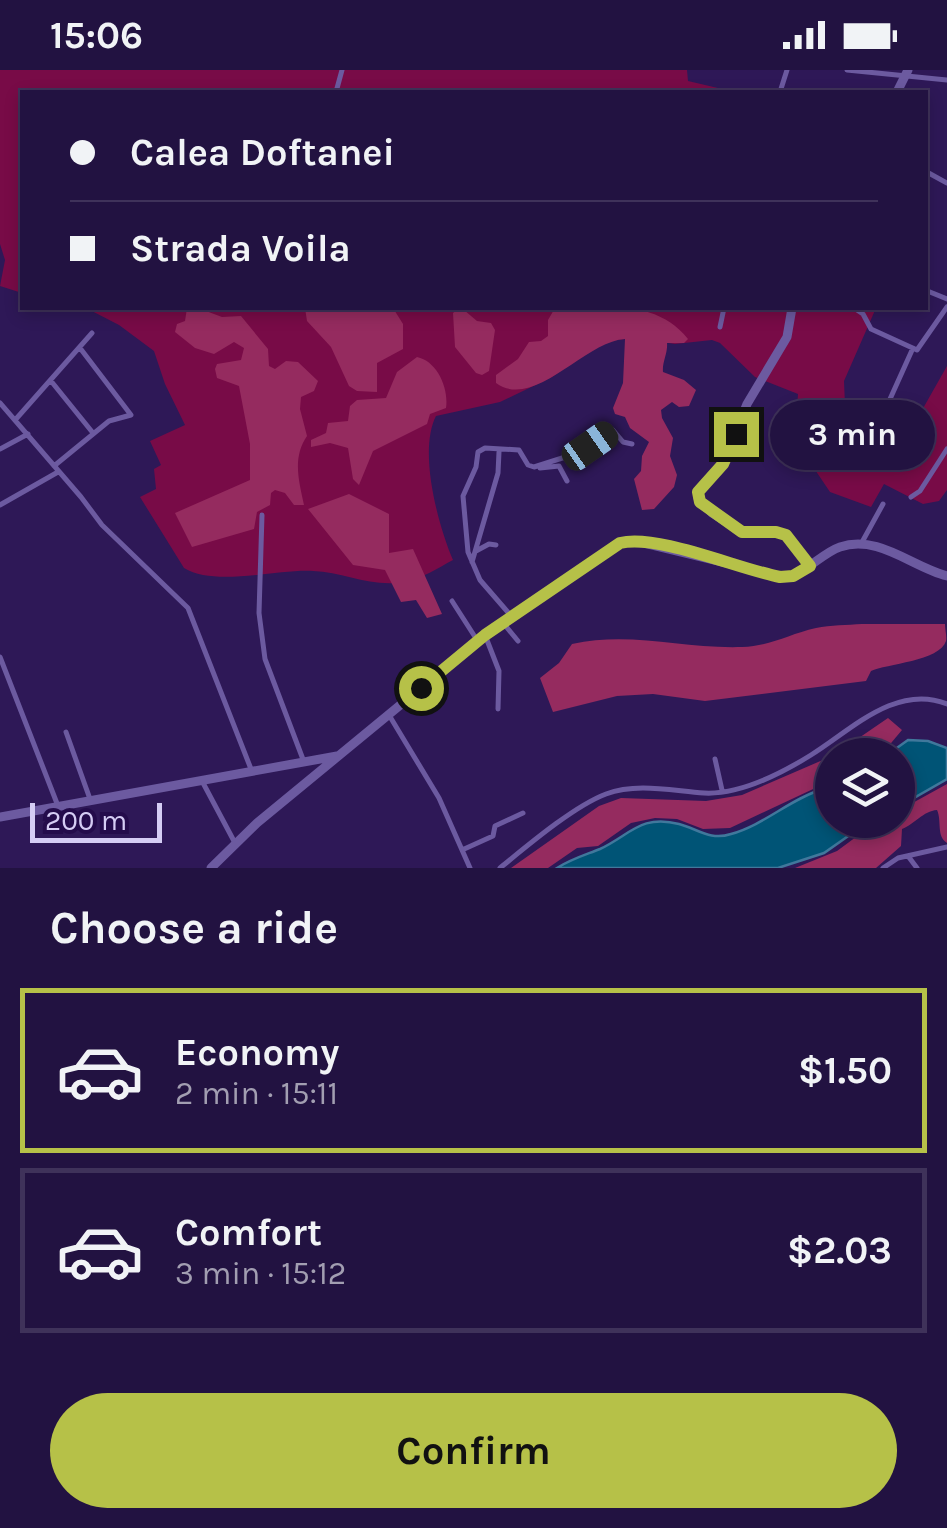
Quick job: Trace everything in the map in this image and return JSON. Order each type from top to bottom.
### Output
[{"type":"main road","points":[[792,310],[788,337],[747,404],[726,458],[700,488],[698,498],[712,513],[742,532],[786,535],[810,566]]},
{"type":"main road","points":[[210,868],[235,842],[481,638],[614,546],[629,541],[774,576],[793,576],[837,548],[861,544],[886,549],[947,576]]},
{"type":"main road","points":[[0,817],[340,755]]},
{"type":"street","points":[[847,70],[947,80]]},
{"type":"street","points":[[857,310],[863,314],[867,327],[921,348],[947,307]]},
{"type":"street","points":[[720,327],[724,310]]},
{"type":"street","points":[[16,420],[92,333]]},
{"type":"street","points":[[0,505],[57,469],[109,421],[132,415],[80,348]]},
{"type":"street","points":[[864,459],[913,348]]},
{"type":"street","points":[[50,380],[93,432]]},
{"type":"street","points":[[0,403],[102,525],[188,608],[252,772]]},
{"type":"street","points":[[534,467],[578,453],[613,430],[623,442],[632,444]]},
{"type":"street","points":[[0,448],[28,434]]},
{"type":"street","points":[[518,641],[471,565],[463,514],[465,489],[476,468],[478,452],[485,448],[519,450],[528,466],[558,466],[567,481]]},
{"type":"street","points":[[911,497],[920,491],[947,449]]},
{"type":"street","points":[[471,565],[498,473],[499,451]]},
{"type":"street","points":[[861,544],[883,504]]},
{"type":"street","points":[[262,515],[259,614],[265,659],[304,762]]},
{"type":"street","points":[[476,550],[496,545]]},
{"type":"street","points":[[452,601],[481,638],[499,671],[498,708]]},
{"type":"street","points":[[0,657],[58,806]]},
{"type":"street","points":[[500,868],[605,794],[666,788],[709,793],[758,782],[804,760],[888,706],[913,699],[947,704]]},
{"type":"street","points":[[388,715],[439,798],[470,868]]},
{"type":"street","points":[[66,732],[90,801]]},
{"type":"street","points":[[715,759],[722,791]]},
{"type":"street","points":[[202,782],[235,842]]},
{"type":"street","points":[[462,850],[493,836],[496,826],[523,813]]},
{"type":"street","points":[[883,868],[893,860],[947,847]]},
{"type":"street","points":[[908,856],[917,868]]},
{"type":"shaded area","points":[[0,70],[687,70],[688,81],[726,90],[20,90],[20,292],[0,286],[5,260],[0,244]]},
{"type":"shaded area","points":[[90,310],[875,310],[844,381],[847,453],[887,472],[947,366],[947,490],[939,501],[923,504],[884,484],[871,507],[830,492],[795,440],[798,394],[755,377],[712,340],[675,344],[637,338],[615,340],[596,346],[552,377],[500,402],[436,416],[429,448],[432,488],[453,560],[417,578],[392,583],[313,571],[229,577],[197,574],[184,568],[140,497],[156,489],[154,469],[161,465],[150,441],[185,425],[154,351],[119,325]]},
{"type":"shaded area","points":[[187,310],[203,310],[222,317],[241,316],[268,349],[269,366],[275,369],[286,361],[298,362],[318,381],[314,391],[301,397],[307,436],[298,470],[304,505],[294,505],[285,493],[275,490],[270,505],[257,512],[254,529],[192,547],[175,513],[250,480],[250,444],[239,386],[217,378],[215,369],[217,364],[241,360],[244,348],[234,342],[214,354],[195,348],[175,332],[177,324],[185,321]]},
{"type":"shaded area","points":[[305,310],[394,310],[403,324],[403,349],[377,363],[377,392],[357,391],[349,386],[331,347],[307,321]]},
{"type":"shaded area","points":[[464,310],[477,321],[491,323],[495,330],[489,371],[482,375],[455,347],[453,313]]},
{"type":"shaded area","points":[[554,310],[638,310],[660,317],[688,339],[684,343],[667,343],[663,372],[684,380],[696,390],[689,406],[679,407],[672,402],[661,410],[673,438],[670,456],[677,475],[674,487],[654,509],[642,510],[634,479],[641,471],[642,456],[649,442],[613,408],[623,383],[625,339],[593,351],[527,388],[511,389],[496,383],[496,375],[518,359],[529,342],[548,336],[548,320]]},
{"type":"shaded area","points":[[417,357],[430,364],[440,377],[446,392],[446,408],[430,414],[427,424],[373,451],[359,485],[353,479],[348,448],[330,443],[311,447],[311,440],[326,433],[328,423],[348,421],[350,406],[357,400],[386,398],[397,372]]},
{"type":"shaded area","points":[[349,494],[389,514],[389,553],[413,549],[442,614],[427,618],[416,600],[401,602],[385,570],[353,565],[308,509]]},
{"type":"shaded area","points":[[945,624],[946,641],[942,648],[924,657],[871,671],[866,681],[705,701],[653,694],[617,696],[553,712],[540,678],[559,663],[572,644],[594,640],[742,647],[816,628]]},
{"type":"shaded area","points":[[888,718],[902,730],[895,738],[859,738]]},
{"type":"shaded area","points":[[815,763],[815,788],[730,828],[703,829],[677,819],[655,818],[631,823],[598,846],[577,848],[548,868],[511,868],[599,806],[621,798],[706,801],[742,795]]},
{"type":"shaded area","points":[[947,784],[947,843],[937,810],[915,821],[915,802]]},
{"type":"shaded area","points":[[855,838],[901,838],[901,846],[876,868],[795,868],[837,851]]},
{"type":"water","points":[[915,740],[947,748],[947,779],[915,797]]},
{"type":"water","points":[[815,792],[815,838],[845,838],[824,853],[778,868],[557,868],[645,824],[666,822],[724,836],[755,825]]},
{"type":"route","points":[[421,688],[485,635],[620,543],[634,541],[666,547],[780,577],[793,576],[810,566],[786,535],[742,532],[700,502],[698,492],[723,464],[736,434]]}]
